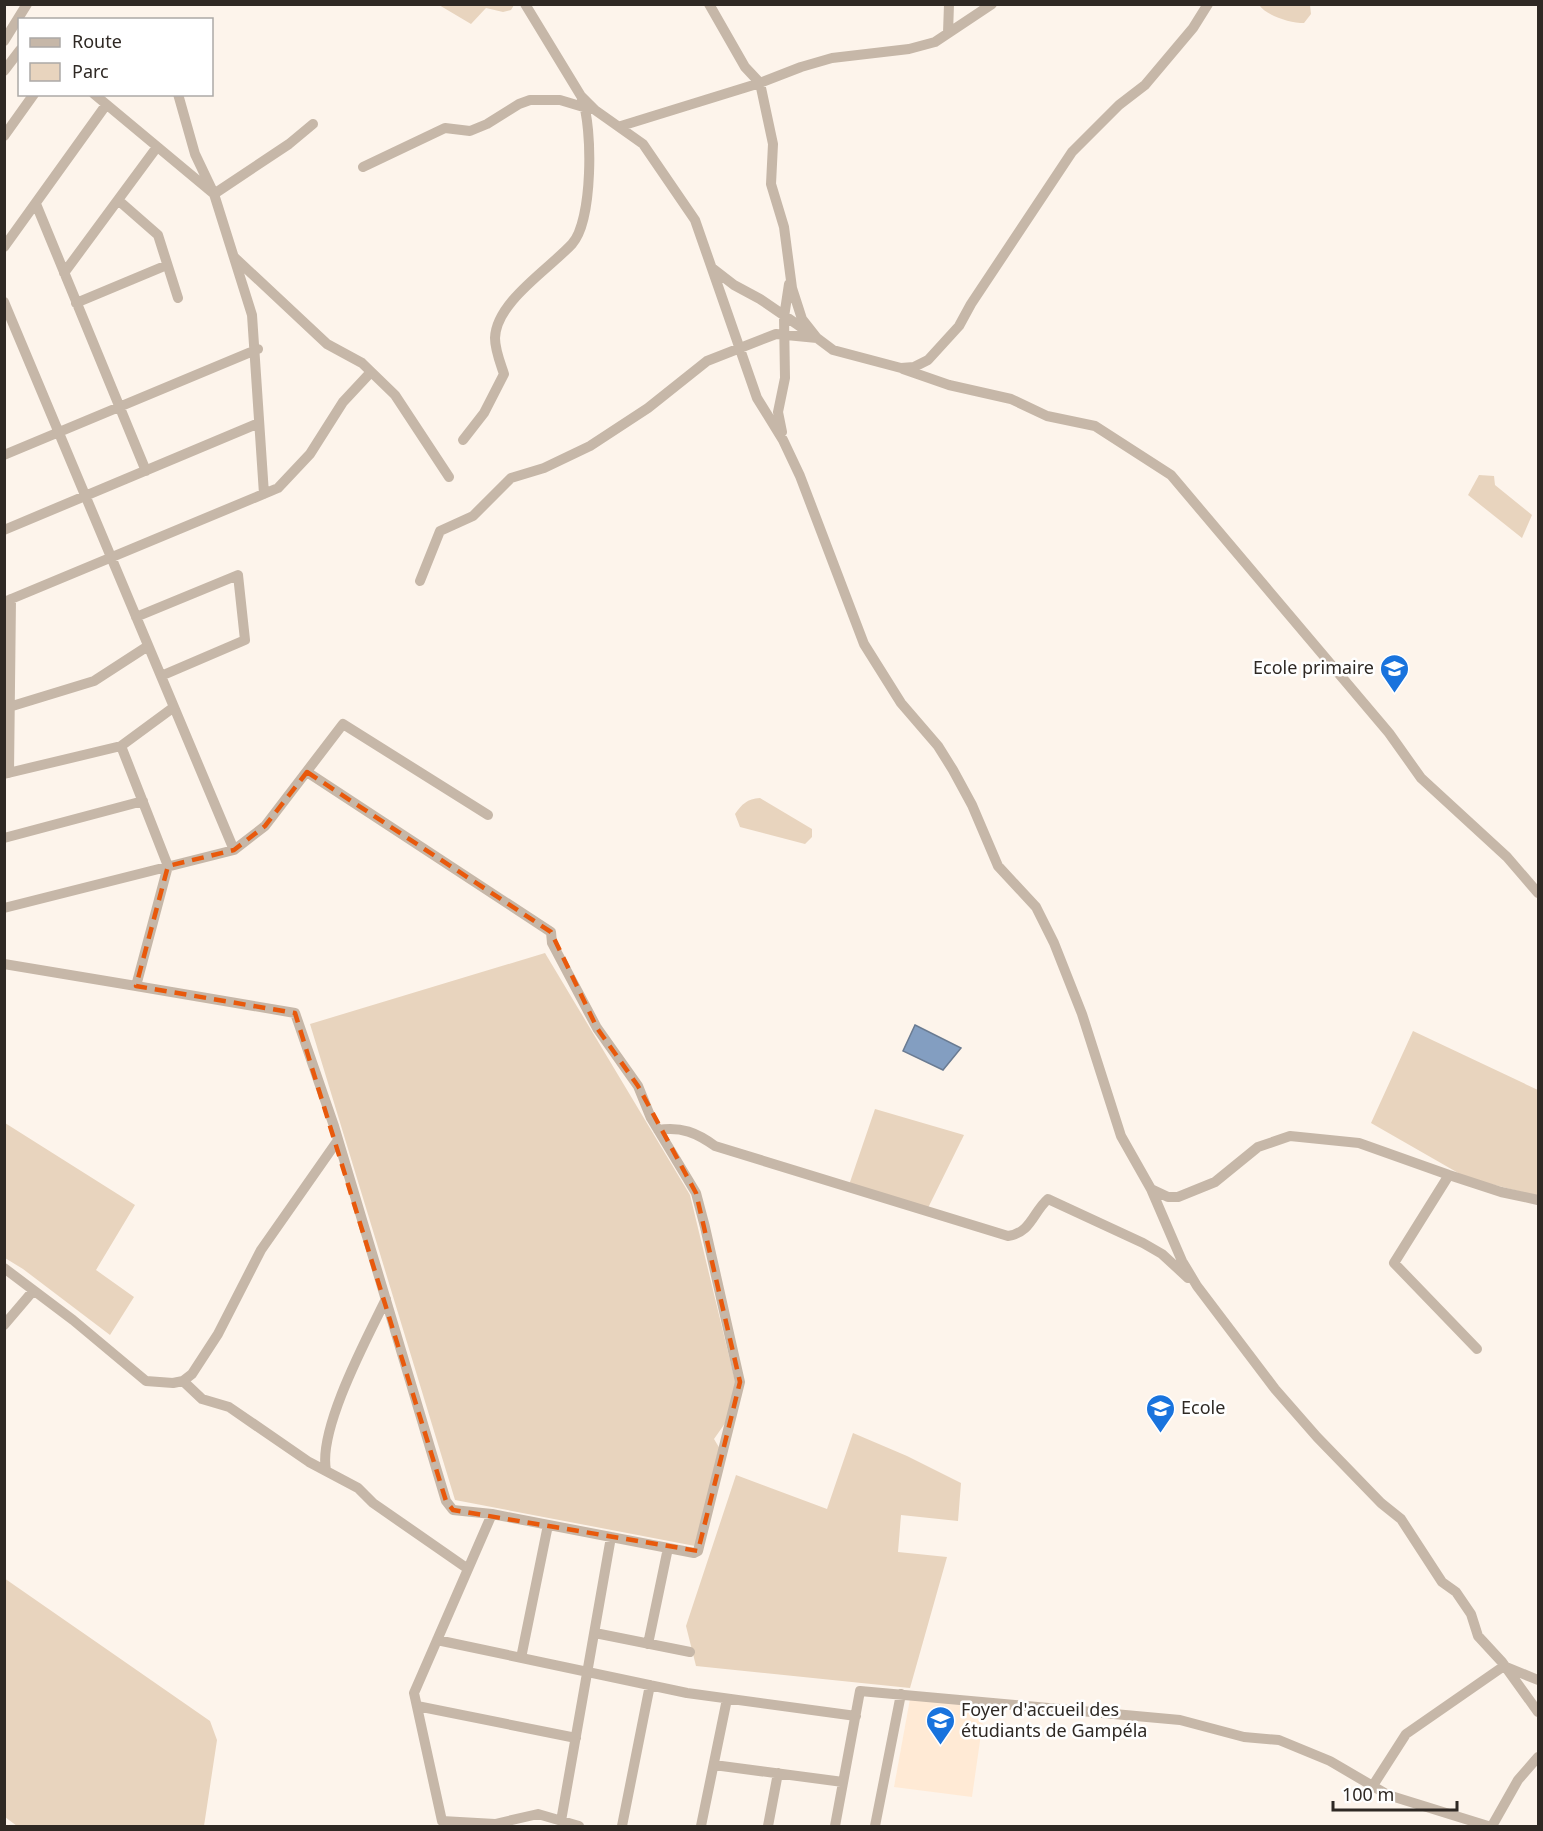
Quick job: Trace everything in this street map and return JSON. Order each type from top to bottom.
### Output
[{"type":"street","points":[[18,18],[27,4]]},
{"type":"street","points":[[463,440],[484,413],[504,374],[495,337],[503,313],[515,296],[572,244],[582,226],[586,207],[590,109],[525,4]]},
{"type":"street","points":[[709,4],[745,67],[760,83],[773,144],[771,184],[784,227],[792,288],[802,319],[817,338]]},
{"type":"street","points":[[948,33],[949,4]]},
{"type":"street","points":[[621,126],[760,83],[822,61],[909,49],[934,42],[992,4]]},
{"type":"street","points":[[901,368],[914,367],[928,360],[958,326],[991,272],[1072,152],[1119,105],[1145,85],[1193,28],[1208,4]]},
{"type":"street","points":[[4,41],[18,18]]},
{"type":"street","points":[[4,70],[18,52]]},
{"type":"street","points":[[4,136],[33,96]]},
{"type":"street","points":[[96,96],[214,194]]},
{"type":"street","points":[[179,96],[195,154],[214,194],[252,315],[264,494]]},
{"type":"street","points":[[363,167],[445,128],[470,131],[530,100],[560,100],[590,109],[621,126],[643,144],[687,207],[712,268],[757,398],[783,440],[800,476],[864,644],[900,703],[938,746],[972,805],[991,855],[998,866],[1028,896],[1054,943],[1082,1014],[1121,1136],[1151,1188],[1182,1261],[1197,1286],[1275,1389],[1317,1437],[1381,1503],[1401,1519],[1442,1582],[1456,1592],[1471,1614],[1479,1636],[1539,1712]]},
{"type":"street","points":[[4,247],[106,105]]},
{"type":"street","points":[[214,194],[289,144],[313,124]]},
{"type":"street","points":[[64,273],[157,147]]},
{"type":"street","points":[[118,200],[158,236],[178,298]]},
{"type":"street","points":[[36,204],[146,471]]},
{"type":"street","points":[[233,257],[327,344],[362,363],[395,395],[449,477]]},
{"type":"street","points":[[76,303],[167,265]]},
{"type":"street","points":[[712,268],[833,350],[901,368],[949,385],[1011,399],[1047,416],[1095,426],[1171,475],[1389,733],[1421,778],[1507,857],[1539,892]]},
{"type":"street","points":[[783,440],[778,412],[785,378],[783,334],[790,272]]},
{"type":"street","points":[[4,302],[234,850]]},
{"type":"street","points":[[420,581],[440,531],[473,516],[511,478],[553,465],[590,446],[648,408],[694,369],[739,348],[776,334],[817,338]]},
{"type":"street","points":[[4,455],[256,349]]},
{"type":"street","points":[[174,707],[121,746],[7,774],[8,601],[278,488],[310,454],[343,402],[371,372]]},
{"type":"street","points":[[4,530],[259,423]]},
{"type":"street","points":[[136,617],[238,574],[245,640],[161,676]]},
{"type":"street","points":[[9,707],[94,681],[148,646]]},
{"type":"street","points":[[4,908],[234,850],[266,826],[343,724],[488,815]]},
{"type":"street","points":[[121,746],[168,866],[136,986]]},
{"type":"street","points":[[4,964],[296,1013],[338,1140],[446,1501],[453,1510],[492,1514],[694,1553],[698,1551],[740,1382],[696,1193],[658,1130],[638,1086],[597,1028],[552,943],[551,932],[307,772]]},
{"type":"street","points":[[4,838],[142,801]]},
{"type":"street","points":[[658,1130],[670,1128],[692,1132],[715,1146],[1008,1236],[1020,1233],[1027,1228],[1048,1199],[1143,1243],[1161,1254],[1197,1286]]},
{"type":"street","points":[[1151,1188],[1168,1197],[1178,1197],[1215,1182],[1258,1147],[1290,1136],[1359,1143],[1502,1192],[1539,1200]]},
{"type":"street","points":[[4,1268],[73,1320],[146,1381],[173,1383],[183,1381],[192,1374],[218,1335],[261,1250],[338,1140]]},
{"type":"street","points":[[1449,1175],[1394,1263],[1477,1349]]},
{"type":"street","points":[[4,1325],[33,1291]]},
{"type":"street","points":[[326,1470],[323,1456],[329,1428],[357,1359],[386,1299]]},
{"type":"street","points":[[183,1381],[202,1399],[229,1407],[309,1462],[358,1488],[374,1503],[468,1569]]},
{"type":"street","points":[[492,1514],[414,1693],[442,1821],[495,1824],[538,1814],[579,1827]]},
{"type":"street","points":[[521,1658],[548,1525]]},
{"type":"street","points":[[561,1821],[611,1537]]},
{"type":"street","points":[[648,1644],[668,1548]]},
{"type":"street","points":[[595,1633],[690,1652]]},
{"type":"street","points":[[437,1640],[727,1699],[856,1716]]},
{"type":"street","points":[[1504,1666],[1539,1680]]},
{"type":"street","points":[[1372,1787],[1406,1734],[1504,1666]]},
{"type":"street","points":[[622,1827],[650,1685]]},
{"type":"street","points":[[835,1827],[860,1691],[1180,1720],[1244,1737],[1279,1740],[1306,1749],[1388,1795],[1490,1827],[1518,1780],[1539,1757]]},
{"type":"street","points":[[875,1827],[901,1694]]},
{"type":"street","points":[[702,1827],[727,1699]]},
{"type":"street","points":[[417,1706],[576,1738]]},
{"type":"street","points":[[714,1765],[843,1782]]},
{"type":"street","points":[[768,1827],[778,1773]]},
{"type":"highlighted area","points":[[307,772],[551,932],[597,1028],[638,1086],[696,1193],[740,1382],[698,1551],[453,1510],[446,1501],[295,1013],[136,986],[168,866],[234,850],[265,826]]},
{"type":"shaded area","name":"Foyer d'accueil des étudiants de Gampéla","points":[[910,1699],[985,1706],[972,1797],[894,1787]]},
{"type":"green space","points":[[439,5],[514,5],[511,10],[503,12],[486,8],[471,24]]},
{"type":"green space","points":[[1259,5],[1310,5],[1311,14],[1304,23],[1292,22],[1273,16]]},
{"type":"green space","points":[[1479,475],[1494,476],[1495,485],[1532,515],[1522,538],[1468,495]]},
{"type":"green space","points":[[760,798],[812,829],[812,837],[805,844],[740,827],[735,814],[745,803]]},
{"type":"green space","points":[[545,953],[690,1195],[736,1385],[728,1419],[714,1439],[720,1449],[695,1546],[455,1500],[310,1024]]},
{"type":"green space","points":[[1413,1031],[1538,1090],[1538,1196],[1467,1178],[1371,1123]]},
{"type":"green space","points":[[875,1109],[964,1135],[927,1210],[849,1185]]},
{"type":"green space","points":[[5,1123],[135,1205],[96,1270],[134,1297],[110,1335],[5,1258]]},
{"type":"green space","points":[[853,1433],[907,1456],[961,1483],[958,1521],[901,1515],[898,1552],[947,1557],[910,1688],[696,1666],[686,1626],[736,1475],[827,1509]]},
{"type":"green space","points":[[4,1578],[210,1721],[217,1740],[204,1826],[17,1826],[5,1817]]},
{"type":"water","points":[[915,1025],[961,1048],[943,1070],[903,1051]]},
{"type":"place","name":"Ecole primaire","points":[[1395,694]]},
{"type":"place","name":"Ecole","points":[[1160,1434]]},
{"type":"place","name":"Foyer d'accueil des étudiants de Gampéla","points":[[940,1746]]}]
